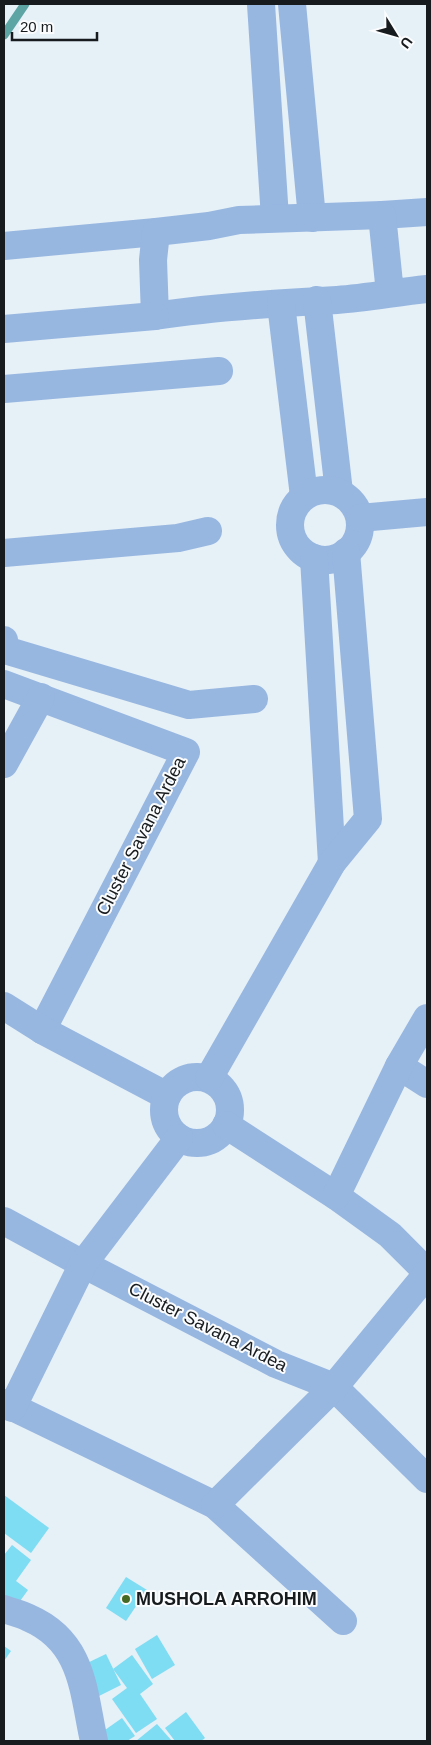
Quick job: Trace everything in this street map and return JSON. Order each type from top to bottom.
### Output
[{"type":"street","points":[[261,4],[275,218]]},
{"type":"street","points":[[292,4],[312,218]]},
{"type":"street","points":[[4,246],[156,232],[239,220],[427,212]]},
{"type":"street","points":[[382,215],[390,293]]},
{"type":"street","points":[[155,316],[153,260],[156,232]]},
{"type":"street","points":[[4,329],[155,316],[207,308],[337,300],[427,289]]},
{"type":"street","points":[[317,300],[338,492]]},
{"type":"street","points":[[282,304],[304,496]]},
{"type":"street","points":[[4,389],[219,371]]},
{"type":"street","points":[[321,490],[338,492],[352,502],[360,518],[360,530],[356,541],[346,552],[333,559],[314,558],[296,546],[290,531],[291,514],[304,496],[321,490]]},
{"type":"street","points":[[360,518],[427,512]]},
{"type":"street","points":[[4,553],[178,538],[208,531]]},
{"type":"street","points":[[209,1078],[332,863],[368,819],[346,552]]},
{"type":"street","points":[[314,558],[332,863]]},
{"type":"street","points":[[4,640],[5,650],[189,705],[254,698]]},
{"type":"street","name":"Cluster Savana Ardea","points":[[4,684],[186,752],[42,1030]]},
{"type":"street","points":[[4,764],[41,697]]},
{"type":"street","points":[[4,1006],[42,1030],[167,1096]]},
{"type":"street","points":[[336,1196],[399,1066],[427,1018]]},
{"type":"street","points":[[399,1066],[427,1084]]},
{"type":"street","points":[[200,1076],[209,1078],[219,1084],[226,1093],[230,1115],[226,1125],[219,1134],[210,1140],[200,1143],[179,1138],[167,1125],[164,1117],[163,1109],[167,1096],[174,1085],[182,1080],[200,1076]]},
{"type":"street","points":[[215,1505],[334,1387],[427,1273],[390,1235],[336,1196],[226,1125]]},
{"type":"street","points":[[179,1138],[83,1264],[8,1405],[215,1505],[343,1621]]},
{"type":"street","name":"Cluster Savana Ardea","points":[[4,1220],[83,1264],[276,1364],[334,1387],[427,1479]]},
{"type":"street","points":[[4,1609],[30,1618],[51,1633],[70,1654],[80,1673],[94,1741]]},
{"type":"building","points":[[4,1495],[49,1528],[31,1553],[4,1533]]},
{"type":"building","points":[[12,1545],[31,1560],[16,1581],[28,1590],[15,1608],[4,1599],[4,1555]]},
{"type":"building","name":"MUSHOLA ARROHIM","points":[[126,1577],[147,1590],[126,1621],[106,1608]]},
{"type":"building","points":[[157,1635],[175,1665],[152,1679],[135,1649]]},
{"type":"building","points":[[4,1646],[11,1651],[4,1661]]},
{"type":"building","points":[[106,1654],[121,1685],[97,1697],[81,1666]]},
{"type":"building","points":[[132,1655],[153,1684],[140,1694],[157,1719],[136,1733],[112,1699],[127,1688],[113,1669]]},
{"type":"building","points":[[186,1712],[205,1738],[201,1741],[175,1741],[165,1728]]},
{"type":"building","points":[[122,1718],[135,1736],[127,1741],[98,1741],[95,1737]]},
{"type":"building","points":[[157,1724],[172,1741],[136,1741]]},
{"type":"waterway","points":[[4,35],[25,4]]},
{"type":"place","name":"MUSHOLA ARROHIM","points":[[126,1599]]}]
